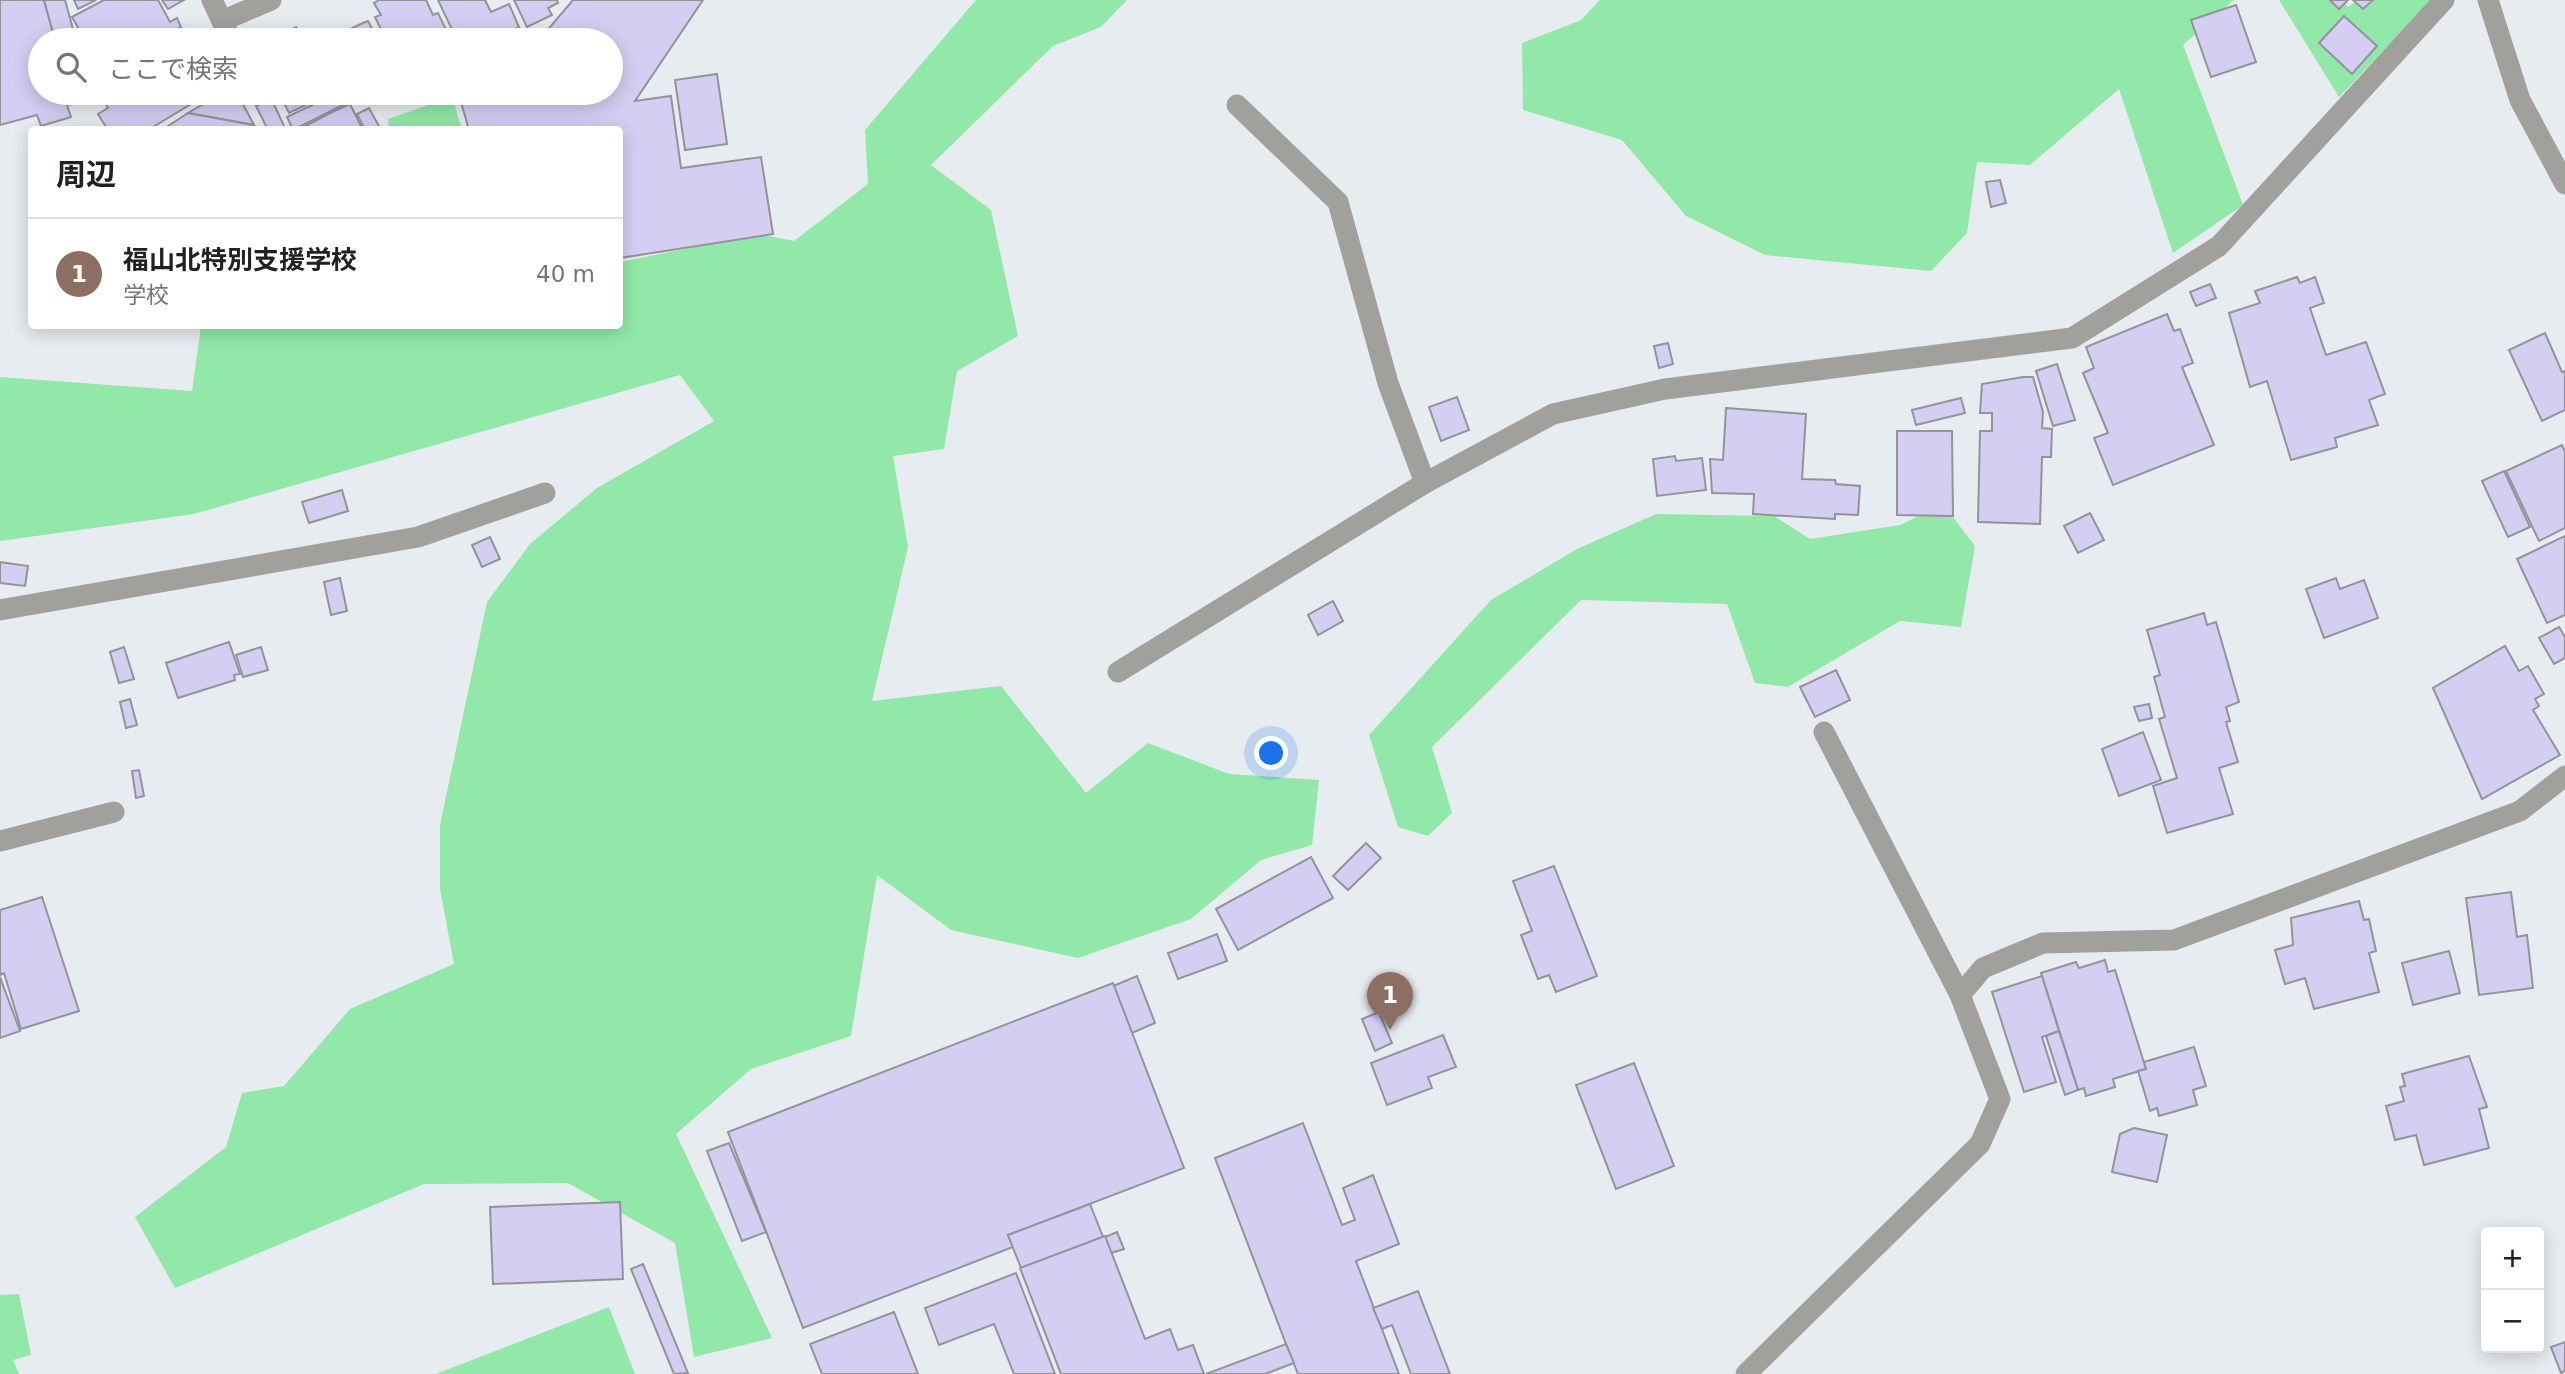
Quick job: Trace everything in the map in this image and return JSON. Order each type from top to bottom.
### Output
[{"type":"street","points":[[212,0],[226,28]]},
{"type":"street","points":[[231,28],[271,0]]},
{"type":"street","points":[[1118,672],[1425,483],[1553,414],[1665,389],[2072,338],[2219,246],[2444,0]]},
{"type":"street","points":[[2488,0],[2520,100],[2565,184]]},
{"type":"street","points":[[1237,105],[1338,202],[1388,383],[1425,483]]},
{"type":"street","points":[[0,610],[418,537],[545,493]]},
{"type":"street","points":[[1746,1374],[1980,1144],[2000,1100],[1960,995],[1824,732]]},
{"type":"street","points":[[1960,995],[1983,968],[2043,943],[2174,940],[2520,811],[2565,776]]},
{"type":"street","points":[[0,841],[114,812]]},
{"type":"green space","points":[[976,0],[1127,0],[1101,27],[1053,46],[931,165],[991,210],[1018,336],[957,371],[944,449],[893,456],[908,547],[872,701],[1001,686],[1086,793],[1148,743],[1229,774],[1319,780],[1312,845],[1261,860],[1191,919],[1078,958],[951,930],[877,875],[851,1036],[751,1069],[676,1134],[772,1338],[694,1357],[675,1243],[568,1183],[424,1184],[175,1288],[135,1217],[226,1147],[242,1093],[284,1086],[350,1009],[454,964],[440,889],[440,825],[487,602],[530,544],[597,488],[714,421],[680,375],[194,514],[0,541],[0,377],[192,391],[201,329],[623,329],[623,261],[758,234],[794,241],[868,184],[865,130]]},
{"type":"green space","points":[[1600,0],[2234,0],[2183,45],[2243,205],[2173,253],[2119,89],[2030,165],[1977,162],[1967,233],[1931,271],[1765,255],[1686,216],[1622,140],[1523,110],[1522,43],[1581,20]]},
{"type":"green space","points":[[2279,0],[2342,0],[2348,7],[2358,0],[2432,0],[2339,97]]},
{"type":"green space","points":[[429,105],[454,105],[461,126],[389,126],[388,119]]},
{"type":"green space","points":[[1943,504],[1975,546],[1961,627],[1900,621],[1788,687],[1755,683],[1727,604],[1581,600],[1432,747],[1452,813],[1428,836],[1398,827],[1369,735],[1491,600],[1577,549],[1656,514],[1774,516],[1810,539],[1900,525]]},
{"type":"green space","points":[[19,1294],[31,1355],[13,1360],[19,1374],[0,1374],[0,1295]]},
{"type":"green space","points":[[609,1307],[635,1374],[436,1374]]},
{"type":"building","points":[[0,0],[44,0],[52,28],[28,28],[28,105],[67,105],[71,117],[41,126],[37,115],[0,125]]},
{"type":"building","points":[[44,0],[65,0],[73,28],[52,28]]},
{"type":"building","points":[[74,0],[96,0],[78,9]]},
{"type":"building","points":[[104,0],[158,0],[170,22],[177,18],[181,27],[78,28],[72,17]]},
{"type":"building","points":[[162,0],[184,0],[168,9]]},
{"type":"building","points":[[379,0],[426,0],[433,15],[438,13],[445,28],[380,28],[375,17],[381,15],[374,3]]},
{"type":"building","points":[[438,0],[485,0],[491,12],[509,4],[519,27],[517,28],[451,28]]},
{"type":"building","points":[[514,0],[557,0],[558,3],[548,8],[552,15],[527,27]]},
{"type":"building","points":[[573,0],[703,0],[635,101],[671,96],[681,168],[761,157],[773,234],[623,258],[623,126],[468,126],[462,105],[623,105],[623,28],[549,28]]},
{"type":"building","points":[[2330,0],[2348,0],[2339,9]]},
{"type":"building","points":[[2353,0],[2373,0],[2363,9]]},
{"type":"building","points":[[2236,5],[2256,62],[2211,77],[2191,20]]},
{"type":"building","points":[[2344,16],[2377,46],[2352,74],[2319,43]]},
{"type":"building","points":[[368,21],[372,28],[352,28]]},
{"type":"building","points":[[717,74],[727,144],[685,150],[675,80]]},
{"type":"building","points":[[106,105],[189,105],[155,126],[106,126],[98,114],[108,108]]},
{"type":"building","points":[[202,105],[243,105],[254,125],[188,113]]},
{"type":"building","points":[[274,105],[284,126],[266,126],[256,106]]},
{"type":"building","points":[[285,105],[305,105],[289,113]]},
{"type":"building","points":[[312,105],[343,105],[301,126],[291,126],[287,117]]},
{"type":"building","points":[[350,105],[361,126],[306,126]]},
{"type":"building","points":[[369,108],[379,126],[363,126],[357,114]]},
{"type":"building","points":[[188,113],[253,125],[253,126],[168,126]]},
{"type":"building","points":[[2000,180],[2006,203],[1991,207],[1986,182]]},
{"type":"building","points":[[2297,277],[2300,283],[2315,277],[2324,303],[2310,308],[2326,355],[2366,342],[2385,394],[2369,400],[2378,425],[2335,438],[2337,447],[2291,460],[2267,381],[2250,387],[2229,313],[2260,303],[2255,291]]},
{"type":"building","points":[[2210,284],[2216,298],[2196,306],[2190,292]]},
{"type":"building","points":[[2167,314],[2174,331],[2180,329],[2193,363],[2182,367],[2214,445],[2113,485],[2094,438],[2108,433],[2083,373],[2094,368],[2086,347]]},
{"type":"building","points":[[2545,333],[2562,372],[2565,371],[2565,410],[2542,421],[2509,350]]},
{"type":"building","points":[[1668,343],[1673,364],[1659,368],[1654,346]]},
{"type":"building","points":[[2057,364],[2075,420],[2053,426],[2036,371]]},
{"type":"building","points":[[2033,377],[2043,412],[2042,428],[2052,429],[2051,457],[2042,457],[2040,524],[1978,522],[1980,431],[1992,431],[1992,413],[1980,413],[1982,384]]},
{"type":"building","points":[[1457,397],[1469,430],[1441,441],[1429,407]]},
{"type":"building","points":[[1961,398],[1965,413],[1916,425],[1912,410]]},
{"type":"building","points":[[1726,408],[1806,414],[1802,479],[1835,480],[1836,484],[1860,486],[1858,515],[1835,514],[1835,519],[1753,514],[1754,494],[1712,493],[1710,459],[1723,460]]},
{"type":"building","points":[[1897,431],[1952,431],[1953,516],[1897,515]]},
{"type":"building","points":[[2562,445],[2565,452],[2565,528],[2539,541],[2506,471]]},
{"type":"building","points":[[1675,456],[1676,461],[1702,458],[1706,490],[1657,496],[1653,459]]},
{"type":"building","points":[[2504,471],[2530,527],[2508,537],[2482,481]]},
{"type":"building","points":[[342,490],[348,511],[309,523],[302,502]]},
{"type":"building","points":[[2090,513],[2104,540],[2078,553],[2064,526]]},
{"type":"building","points":[[2565,536],[2565,615],[2547,623],[2517,559]]},
{"type":"building","points":[[490,537],[500,559],[482,567],[472,545]]},
{"type":"building","points":[[0,562],[28,566],[25,586],[0,583]]},
{"type":"building","points":[[340,578],[347,611],[331,615],[324,582]]},
{"type":"building","points":[[2336,578],[2340,589],[2364,580],[2378,618],[2324,638],[2306,589]]},
{"type":"building","points":[[1333,601],[1343,621],[1318,635],[1308,615]]},
{"type":"building","points":[[2204,613],[2207,625],[2216,622],[2239,702],[2226,707],[2230,721],[2226,722],[2238,762],[2219,768],[2233,814],[2167,833],[2153,786],[2177,778],[2159,719],[2165,717],[2154,677],[2160,675],[2147,630]]},
{"type":"building","points":[[2559,627],[2565,637],[2565,658],[2554,664],[2539,638]]},
{"type":"building","points":[[229,642],[240,674],[234,675],[235,680],[178,698],[166,663]]},
{"type":"building","points":[[2505,646],[2519,671],[2528,666],[2544,694],[2535,699],[2539,706],[2533,710],[2560,755],[2482,799],[2433,688]]},
{"type":"building","points":[[124,647],[134,679],[119,683],[110,652]]},
{"type":"building","points":[[261,647],[268,670],[243,677],[236,655]]},
{"type":"building","points":[[1836,670],[1850,700],[1815,717],[1800,687]]},
{"type":"building","points":[[130,699],[137,725],[126,728],[120,702]]},
{"type":"building","points":[[2149,704],[2152,718],[2139,721],[2134,707]]},
{"type":"building","points":[[2143,732],[2161,780],[2119,796],[2102,749]]},
{"type":"building","points":[[139,770],[144,796],[136,798],[132,771]]},
{"type":"building","points":[[1366,843],[1381,858],[1348,890],[1333,876]]},
{"type":"building","points":[[1311,857],[1333,898],[1238,950],[1216,909]]},
{"type":"building","points":[[1554,866],[1597,976],[1556,992],[1549,975],[1538,979],[1521,935],[1532,931],[1513,881]]},
{"type":"building","points":[[2511,892],[2517,937],[2527,935],[2533,988],[2479,995],[2466,898]]},
{"type":"building","points":[[42,897],[79,1011],[21,1029],[4,973],[1,975],[0,971],[0,910]]},
{"type":"building","points":[[2359,901],[2364,920],[2369,919],[2376,951],[2369,953],[2379,992],[2314,1009],[2305,978],[2285,984],[2275,950],[2293,945],[2291,918]]},
{"type":"building","points":[[1217,934],[1227,961],[1178,979],[1168,953]]},
{"type":"building","points":[[2449,951],[2460,993],[2413,1005],[2402,963]]},
{"type":"building","points":[[2105,960],[2108,972],[2115,970],[2146,1069],[2113,1079],[2115,1087],[2086,1096],[2084,1088],[2078,1090],[2041,973],[2076,962],[2079,968]]},
{"type":"building","points":[[1137,976],[1155,1023],[1132,1033],[1113,986]]},
{"type":"building","points":[[2042,976],[2059,1031],[2042,1037],[2056,1082],[2024,1092],[1992,992]]},
{"type":"building","points":[[0,977],[20,1031],[0,1038]]},
{"type":"building","points":[[1113,983],[1184,1168],[1008,1235],[1013,1247],[803,1328],[728,1132]]},
{"type":"building","points":[[1379,1012],[1392,1043],[1375,1051],[1362,1019]]},
{"type":"building","points":[[2059,1031],[2078,1090],[2065,1095],[2046,1036]]},
{"type":"building","points":[[1443,1035],[1456,1067],[1428,1077],[1432,1088],[1387,1105],[1371,1063]]},
{"type":"building","points":[[2194,1047],[2206,1086],[2193,1090],[2197,1105],[2159,1116],[2157,1108],[2150,1111],[2138,1071],[2146,1069],[2144,1062]]},
{"type":"building","points":[[2469,1056],[2487,1107],[2479,1109],[2489,1148],[2424,1165],[2416,1135],[2395,1140],[2386,1106],[2404,1101],[2400,1087],[2405,1086],[2402,1074]]},
{"type":"building","points":[[1634,1063],[1674,1166],[1616,1189],[1576,1085]]},
{"type":"building","points":[[1303,1123],[1342,1225],[1355,1220],[1343,1188],[1373,1175],[1399,1244],[1356,1261],[1399,1374],[1298,1374],[1286,1344],[1215,1158]]},
{"type":"building","points":[[2134,1128],[2167,1135],[2157,1182],[2112,1172],[2120,1134]]},
{"type":"building","points":[[729,1143],[766,1232],[742,1241],[707,1151]]},
{"type":"building","points":[[620,1202],[623,1279],[493,1284],[490,1207]]},
{"type":"building","points":[[1090,1204],[1103,1237],[1021,1268],[1008,1235]]},
{"type":"building","points":[[1117,1232],[1124,1249],[1111,1253],[1105,1237]]},
{"type":"building","points":[[1105,1236],[1145,1339],[1170,1329],[1178,1350],[1193,1345],[1204,1374],[1061,1374],[1020,1268]]},
{"type":"building","points":[[643,1264],[688,1373],[674,1374],[631,1269]]},
{"type":"building","points":[[1016,1273],[1055,1374],[1014,1374],[994,1324],[939,1345],[925,1308]]},
{"type":"building","points":[[1418,1291],[1450,1374],[1411,1374],[1392,1325],[1382,1329],[1373,1308]]},
{"type":"building","points":[[894,1312],[918,1374],[822,1374],[810,1344]]},
{"type":"building","points":[[2565,1342],[2565,1371],[2561,1373],[2551,1347]]},
{"type":"building","points":[[1286,1344],[1294,1363],[1265,1374],[1206,1374]]},
{"type":"place","name":"福山北特別支援学校","points":[[1390,1030]]}]
